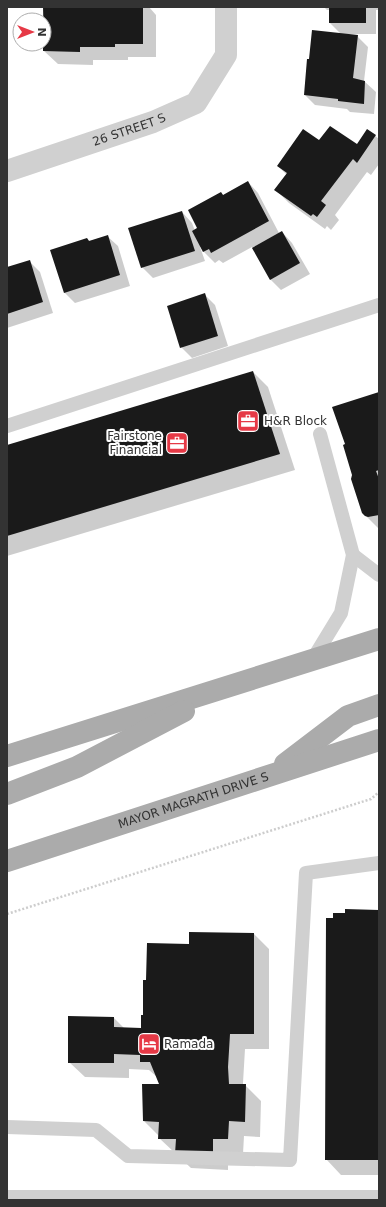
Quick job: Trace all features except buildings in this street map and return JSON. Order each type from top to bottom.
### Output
[{"type":"main road","points":[[7,756],[379,638]]},
{"type":"main road","points":[[7,794],[77,767],[237,684]]},
{"type":"main road","points":[[273,774],[348,716],[379,705]]},
{"type":"main road","name":"MAYOR MAGRATH DRIVE S","points":[[7,861],[273,774],[376,743]]},
{"type":"street","name":"26 STREET S","points":[[7,171],[153,122],[196,103],[226,55],[226,7]]},
{"type":"lane","points":[[7,426],[379,306]]},
{"type":"lane","points":[[313,660],[341,613],[353,555],[320,434]]},
{"type":"lane","points":[[353,555],[379,575]]},
{"type":"lane","points":[[7,1127],[96,1130],[128,1156],[290,1160],[306,873],[379,863]]},
{"type":"lane","points":[[7,1196],[379,1197]]},
{"type":"path","points":[[7,914],[371,799],[379,792]]},
{"type":"place","name":"H&R Block","points":[[248,421]]},
{"type":"place","name":"Fairstone Financial","points":[[177,443]]},
{"type":"place","name":"Ramada","points":[[149,1044]]}]
